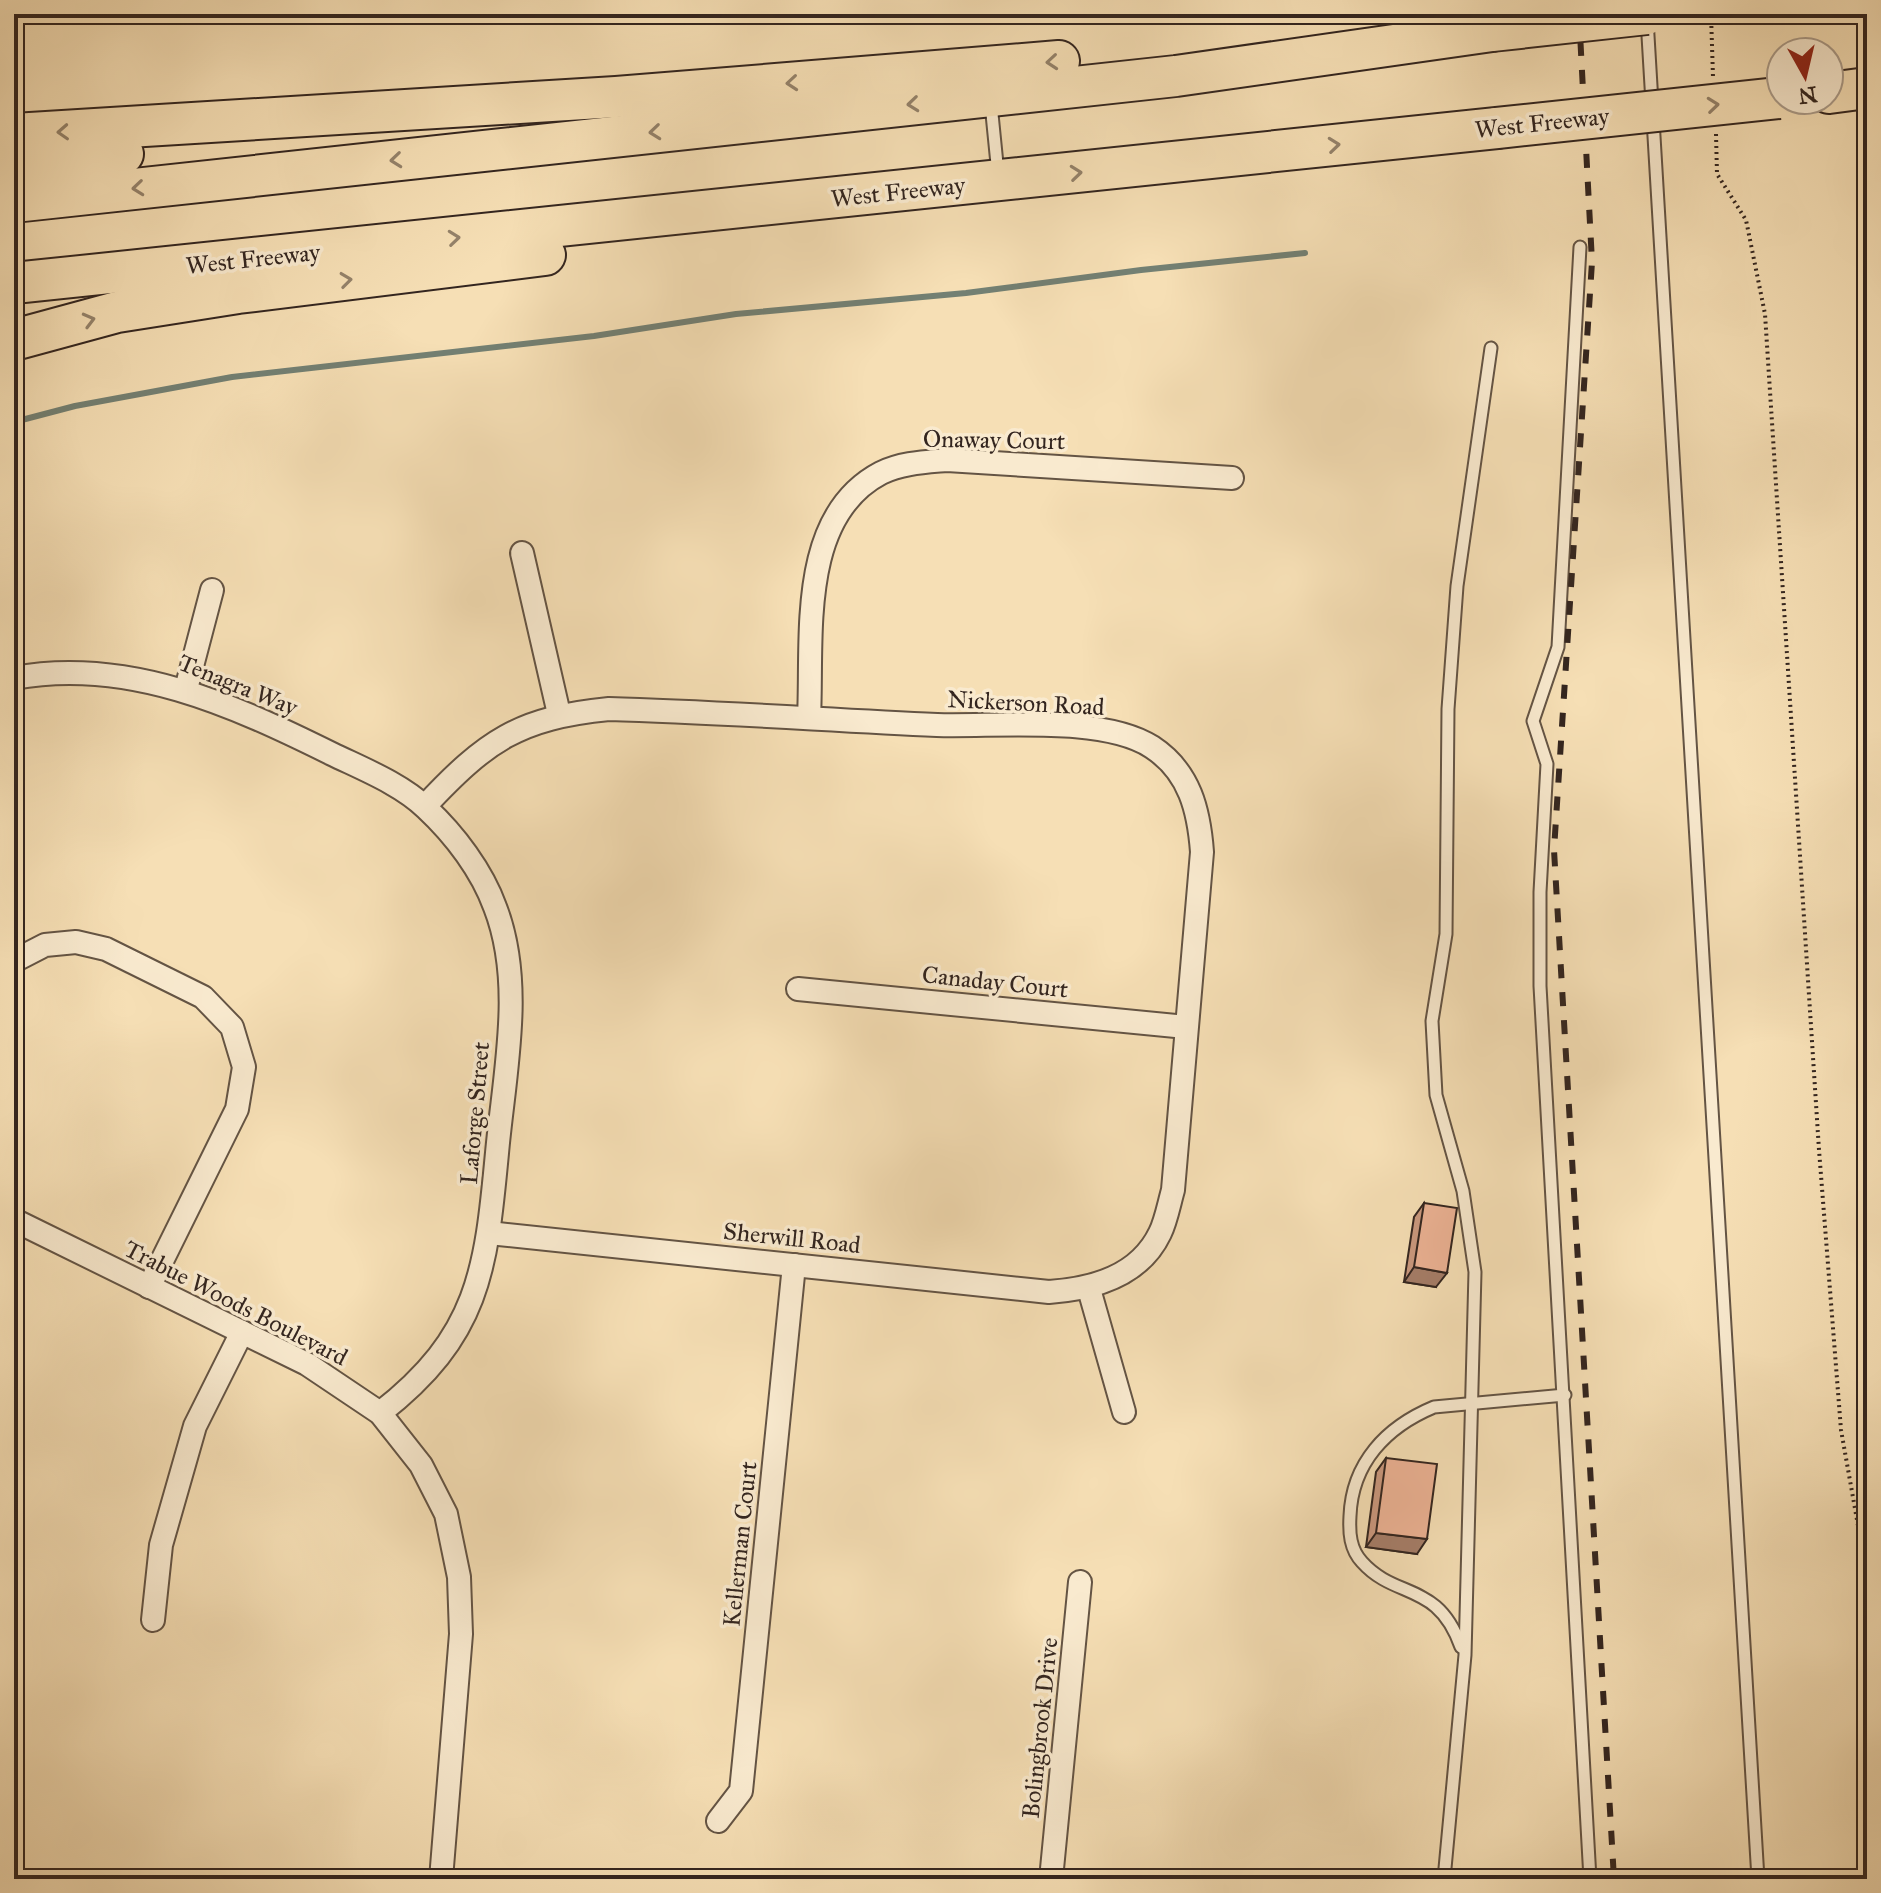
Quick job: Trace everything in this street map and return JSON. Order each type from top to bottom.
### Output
[{"type":"highway","points":[[14,202],[1176,76],[1492,31],[1647,14]]},
{"type":"highway","points":[[14,134],[616,97],[1191,51],[1492,31]]},
{"type":"highway","points":[[1845,91],[1867,88]]},
{"type":"highway","points":[[14,166],[537,109],[616,97]]},
{"type":"highway","name":"West Freeway","points":[[14,283],[1765,100]]},
{"type":"highway","points":[[14,340],[117,312],[238,293],[862,216],[998,181]]},
{"type":"street","name":"Onaway Court","points":[[809,718],[816,575],[822,544],[836,514],[851,496],[884,472],[915,463],[947,460],[1232,478]]},
{"type":"street","points":[[522,553],[559,714]]},
{"type":"street","points":[[186,689],[212,590]]},
{"type":"street","name":"Tenagra Way","points":[[14,678],[94,676],[149,679],[186,689],[362,768],[425,806]]},
{"type":"street","name":"Nickerson Road","points":[[425,806],[490,744],[525,725],[559,714],[609,709],[1094,728],[1126,735],[1152,747],[1176,769],[1192,793],[1200,822],[1202,852],[1173,1190],[1160,1234],[1130,1269],[1089,1289]]},
{"type":"street","name":"Laforge Street","points":[[380,1413],[411,1389],[453,1338],[481,1277],[489,1233],[509,1028],[510,980],[505,940],[495,906],[479,874],[453,837],[425,806]]},
{"type":"street","points":[[14,961],[45,945],[76,942],[106,949],[203,997],[232,1027],[244,1067],[237,1109],[149,1287]]},
{"type":"street","name":"Canaday Court","points":[[798,989],[1186,1027]]},
{"type":"street","name":"Trabue Woods Boulevard","points":[[14,1220],[307,1364],[380,1413],[421,1465],[446,1514],[459,1577],[461,1634],[441,1879]]},
{"type":"street","name":"Sherwill Road","points":[[489,1233],[1049,1292],[1089,1289]]},
{"type":"street","name":"Kellerman Court","points":[[718,1821],[741,1791],[794,1265]]},
{"type":"street","points":[[1089,1289],[1124,1412]]},
{"type":"street","points":[[153,1620],[161,1545],[195,1426],[242,1332]]},
{"type":"street","name":"Bolingbrook Drive","points":[[1051,1879],[1080,1582]]},
{"type":"lane","points":[[1647,14],[1758,1879]]},
{"type":"lane","points":[[991,95],[998,181]]},
{"type":"lane","points":[[1580,247],[1558,647],[1533,721],[1547,764],[1540,892],[1540,986],[1590,1879]]},
{"type":"lane","points":[[1444,1879],[1465,1655],[1470,1403],[1475,1315],[1473,1249],[1463,1191],[1436,1095],[1432,1021],[1446,934],[1448,709],[1457,586],[1491,348]]},
{"type":"lane","points":[[1465,1655],[1454,1628],[1439,1609],[1419,1593],[1372,1571],[1362,1562],[1350,1541],[1355,1482],[1380,1442],[1415,1415],[1434,1407],[1565,1395]]},
{"type":"path","points":[[1711,14],[1713,78]]},
{"type":"path","points":[[1715,126],[1717,174],[1746,220],[1765,314],[1821,1181],[1841,1430],[1867,1576]]},
{"type":"building","points":[[1424,1203],[1457,1208],[1447,1273],[1414,1267]]},
{"type":"building","points":[[1386,1458],[1437,1464],[1427,1539],[1376,1533]]},
{"type":"waterway","points":[[14,422],[75,406],[232,377],[594,336],[736,314],[966,293],[1305,253]]},
{"type":"railway","points":[[1579,14],[1592,262],[1554,850],[1614,1879]]}]
